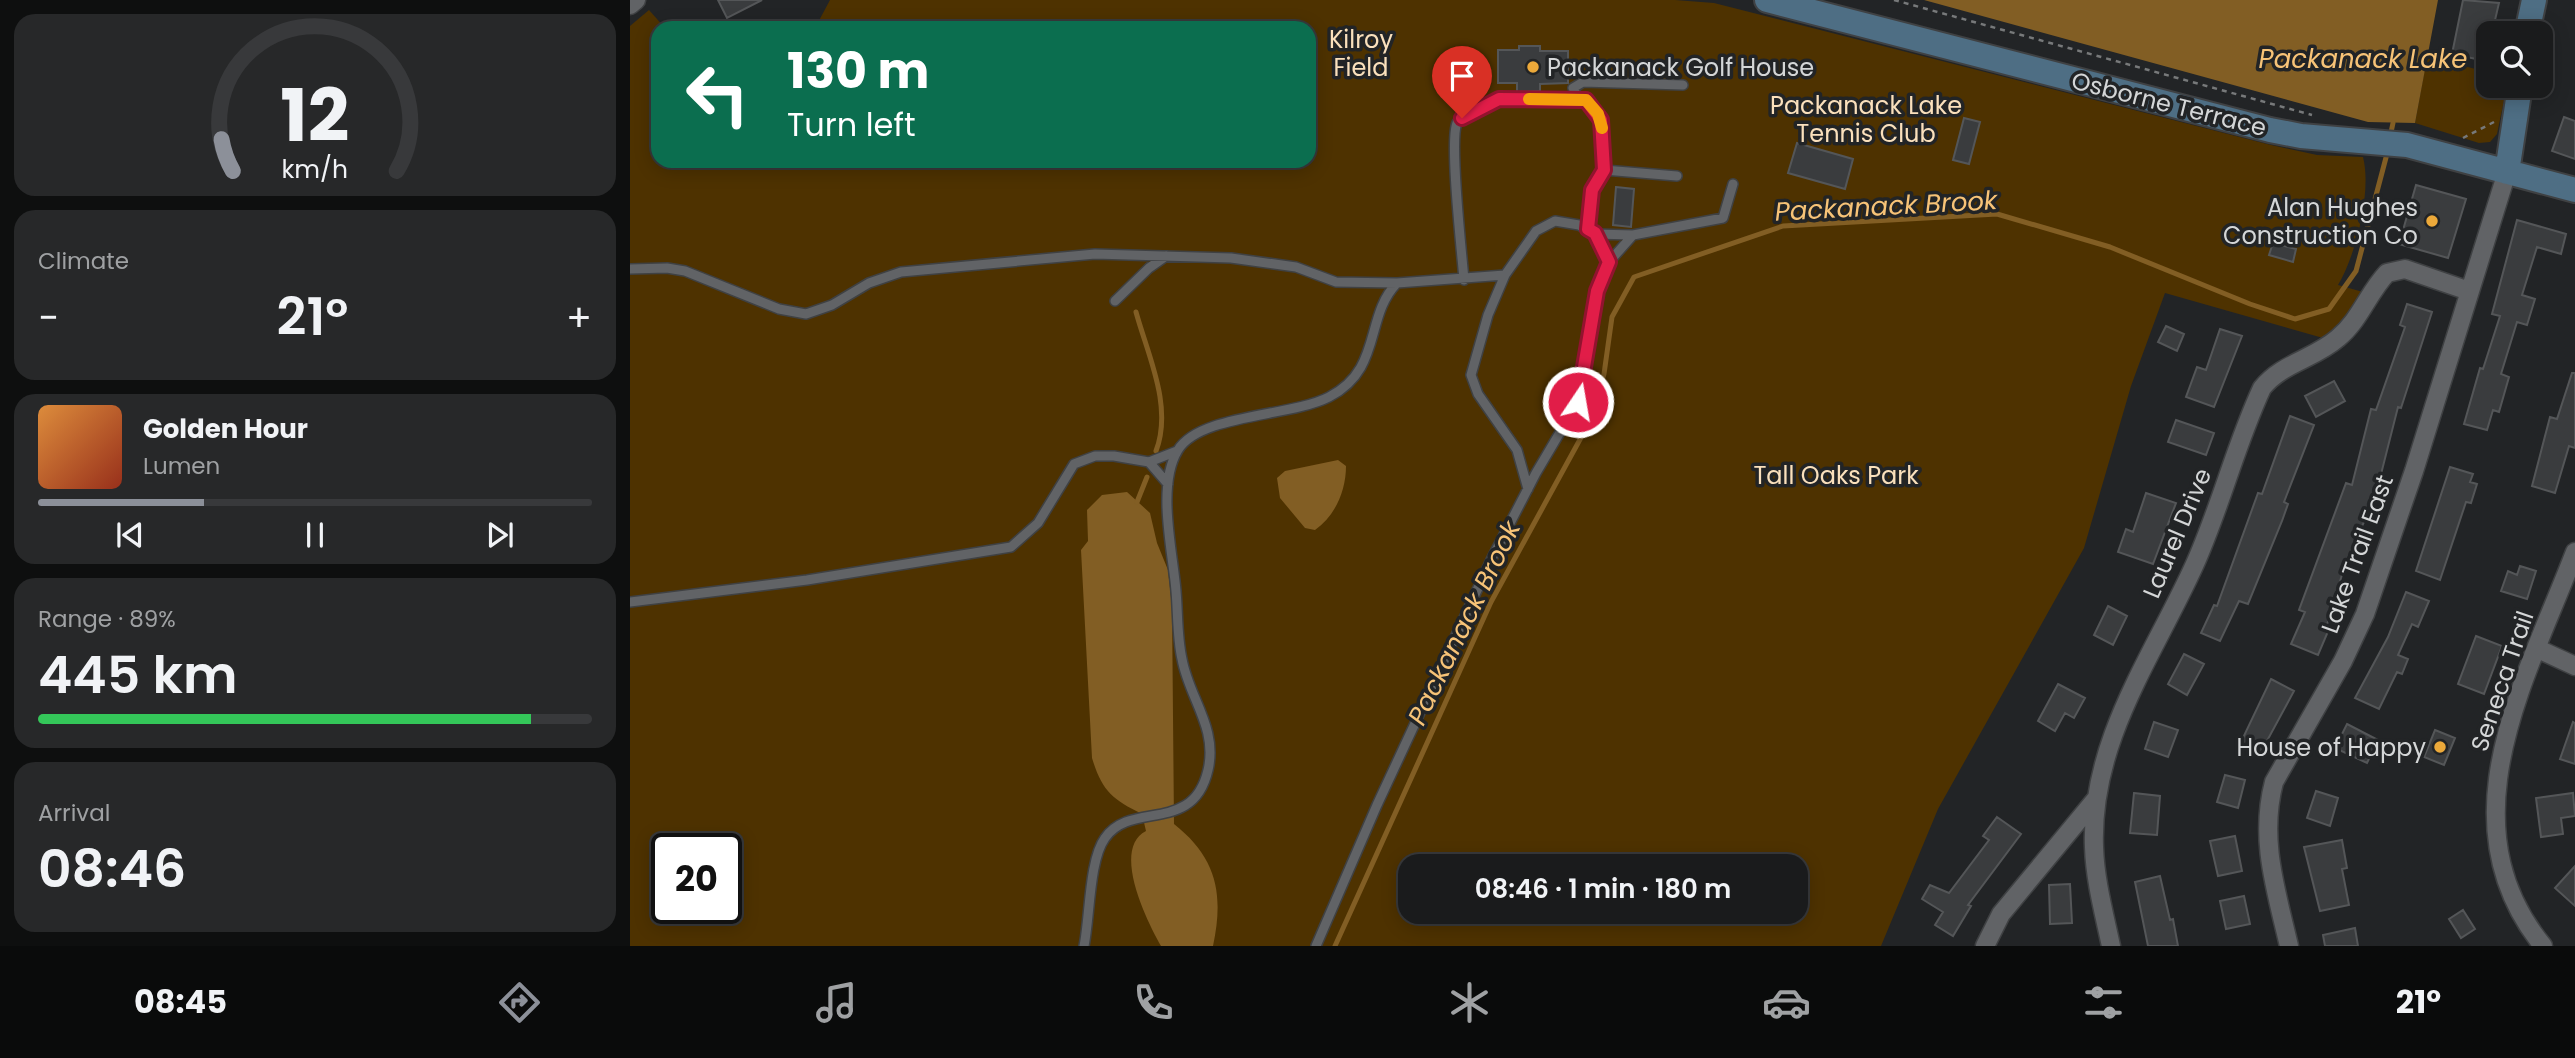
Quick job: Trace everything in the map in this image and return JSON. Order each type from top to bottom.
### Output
[{"type":"street","points":[[630,5],[636,0]]},
{"type":"street","name":"Osborne Terrace","points":[[1767,0],[2270,130],[2430,150],[2575,190]]},
{"type":"street","points":[[2530,21],[2534,0]]},
{"type":"street","points":[[2507,172],[2518,98]]},
{"type":"street","name":"Lake Trail East","points":[[2289,946],[2267,848],[2267,814],[2274,782],[2343,662],[2365,614],[2414,471],[2507,172]]},
{"type":"street","name":"Laurel Drive","points":[[2111,946],[2096,878],[2094,849],[2096,799],[2104,757],[2119,716],[2195,564],[2262,388],[2282,369],[2318,352],[2337,339],[2355,322],[2387,273],[2405,269],[2469,291]]},
{"type":"street","name":"Seneca Trail","points":[[2543,946],[2519,912],[2503,873],[2495,826],[2494,796],[2504,739],[2575,552]]},
{"type":"street","points":[[2538,649],[2575,666]]},
{"type":"street","points":[[1985,946],[2001,914],[2096,799]]},
{"type":"lane","points":[[1579,100],[1573,88],[1583,82],[1683,85]]},
{"type":"lane","points":[[1464,280],[1457,199],[1458,121],[1499,99],[1579,100],[1591,104],[1601,120],[1604,170],[1592,190],[1591,231],[1609,262]]},
{"type":"lane","points":[[1604,170],[1677,176]]},
{"type":"lane","points":[[1528,489],[1517,450],[1472,384],[1471,375],[1488,315],[1505,275],[1536,231],[1544,226],[1562,221],[1591,231],[1633,235],[1720,220],[1723,218],[1733,184]]},
{"type":"lane","points":[[1316,946],[1377,805],[1528,489],[1578,402],[1597,291],[1609,262],[1633,235]]},
{"type":"lane","points":[[630,269],[667,268],[685,271],[779,309],[806,314],[832,305],[869,283],[901,272],[1011,265],[1085,255],[1231,258],[1296,267],[1336,282],[1397,283],[1505,275]]},
{"type":"lane","points":[[1115,301],[1149,268],[1168,256]]},
{"type":"lane","points":[[630,602],[807,580],[1011,547],[1038,523],[1074,464],[1103,456],[1149,462],[1177,451],[1193,436],[1212,426],[1315,403],[1341,390],[1361,368],[1374,339],[1384,299],[1397,283]]},
{"type":"lane","points":[[1084,946],[1099,849],[1112,830],[1175,813],[1196,796],[1206,777],[1210,755],[1205,716],[1182,660],[1168,538],[1168,484],[1177,451]]},
{"type":"lane","points":[[1149,462],[1168,484]]},
{"type":"path","points":[[1894,0],[2315,116]]},
{"type":"path","points":[[2458,141],[2503,116]]},
{"type":"green space","points":[[830,0],[1675,0],[1714,3],[2271,145],[2317,155],[2363,157],[2365,187],[2361,223],[2351,257],[2338,285],[2363,292],[2344,319],[2323,338],[2165,293],[2131,386],[2084,548],[1938,809],[1881,946],[630,946],[630,26],[649,10],[659,21],[651,21],[651,168],[1316,168],[1316,21],[819,21]]},
{"type":"green space","points":[[2427,57],[2476,69],[2476,98],[2504,98],[2497,134],[2490,142],[2479,143],[2415,123]]},
{"type":"water","name":"Packanack Lake","points":[[1924,0],[2438,0],[2415,123],[2368,122]]},
{"type":"water","points":[[1338,460],[1346,466],[1338,501],[1329,517],[1315,530],[1305,528],[1280,498],[1277,478],[1285,471]]},
{"type":"water","points":[[1127,492],[1150,513],[1157,543],[1168,570],[1172,607],[1174,824],[1200,850],[1214,878],[1218,910],[1213,946],[1161,946],[1141,903],[1132,869],[1132,853],[1136,840],[1146,831],[1142,814],[1110,793],[1100,779],[1092,758],[1081,550],[1088,541],[1087,510],[1102,495]]},
{"type":"building","points":[[718,0],[762,0],[727,18]]},
{"type":"building","points":[[2463,0],[2499,3],[2495,21],[2476,21],[2476,59],[2452,54]]},
{"type":"building","name":"Packanack Golf House","points":[[1519,46],[1540,46],[1540,51],[1568,51],[1568,83],[1540,84],[1540,91],[1517,92],[1517,83],[1498,83],[1498,50],[1519,50]]},
{"type":"building","points":[[2564,117],[2575,121],[2575,159],[2552,151]]},
{"type":"building","points":[[1964,118],[1980,122],[1969,164],[1953,160]]},
{"type":"building","points":[[1797,143],[1853,159],[1845,189],[1788,173]]},
{"type":"building","name":"Alan Hughes Construction Co","points":[[2416,185],[2466,199],[2448,258],[2399,244]]},
{"type":"building","points":[[1616,187],[1634,189],[1631,227],[1613,225]]},
{"type":"building","points":[[2517,220],[2566,234],[2561,254],[2537,247],[2522,295],[2535,299],[2527,325],[2517,322],[2501,374],[2509,377],[2499,412],[2493,410],[2487,430],[2464,424],[2480,368],[2483,369],[2500,316],[2492,314]]},
{"type":"building","points":[[2273,243],[2296,249],[2293,262],[2269,255]]},
{"type":"building","points":[[2407,304],[2432,312],[2401,408],[2398,407],[2376,494],[2344,568],[2326,628],[2329,629],[2318,655],[2291,644],[2305,612],[2299,610],[2346,483],[2352,485],[2371,409],[2376,410],[2405,327],[2400,325]]},
{"type":"building","points":[[2166,326],[2184,334],[2177,351],[2158,342]]},
{"type":"building","points":[[2220,329],[2242,336],[2214,407],[2186,397],[2197,367],[2206,370]]},
{"type":"building","points":[[2572,373],[2575,373],[2575,448],[2569,446],[2555,493],[2532,486],[2550,417],[2557,419]]},
{"type":"building","points":[[2334,381],[2345,401],[2316,417],[2305,396]]},
{"type":"building","points":[[2290,416],[2314,425],[2284,502],[2288,504],[2282,521],[2248,604],[2239,601],[2220,641],[2201,633],[2214,605],[2217,606],[2258,493],[2262,494]]},
{"type":"building","points":[[2176,420],[2214,433],[2206,455],[2168,442]]},
{"type":"building","points":[[2450,467],[2473,474],[2470,482],[2477,484],[2471,503],[2466,502],[2440,580],[2416,571]]},
{"type":"building","points":[[2146,493],[2176,503],[2153,564],[2118,552],[2126,529],[2133,532]]},
{"type":"building","points":[[2520,566],[2536,571],[2527,599],[2501,591],[2508,571],[2517,575]]},
{"type":"building","points":[[2406,592],[2429,601],[2418,627],[2412,624],[2398,655],[2408,659],[2402,674],[2397,672],[2379,709],[2355,698],[2388,637]]},
{"type":"building","points":[[2108,606],[2127,616],[2113,645],[2094,635]]},
{"type":"building","points":[[2476,636],[2502,646],[2484,694],[2458,684]]},
{"type":"building","points":[[2184,654],[2204,664],[2187,695],[2168,684]]},
{"type":"building","points":[[2271,679],[2294,691],[2261,752],[2241,742]]},
{"type":"building","points":[[2058,684],[2085,698],[2074,718],[2065,713],[2055,731],[2038,721]]},
{"type":"building","points":[[2154,722],[2178,730],[2168,757],[2145,749]]},
{"type":"building","points":[[2573,722],[2575,723],[2575,764],[2560,759]]},
{"type":"building","points":[[2347,724],[2378,740],[2367,763],[2335,748]]},
{"type":"building","name":"House of Happy","points":[[2435,730],[2455,738],[2444,765],[2424,757]]},
{"type":"building","points":[[2225,775],[2245,780],[2238,808],[2217,802]]},
{"type":"building","points":[[2316,791],[2338,798],[2330,826],[2307,818]]},
{"type":"building","points":[[2134,793],[2160,796],[2157,835],[2130,833]]},
{"type":"building","points":[[2573,793],[2575,816],[2561,818],[2563,834],[2541,837],[2536,798]]},
{"type":"building","points":[[1997,817],[2021,834],[1968,905],[1971,906],[1953,936],[1935,925],[1943,912],[1922,899],[1930,885],[1949,893],[1989,840],[1983,836]]},
{"type":"building","points":[[2235,836],[2242,871],[2218,876],[2210,841]]},
{"type":"building","points":[[2342,840],[2347,868],[2342,869],[2349,905],[2320,911],[2304,847]]},
{"type":"building","points":[[2575,866],[2575,906],[2555,888]]},
{"type":"building","points":[[2160,876],[2178,946],[2148,946],[2135,882]]},
{"type":"building","points":[[2070,884],[2072,923],[2050,924],[2049,885]]},
{"type":"building","points":[[2244,896],[2250,924],[2226,929],[2220,901]]},
{"type":"building","points":[[2463,910],[2475,929],[2461,938],[2449,919]]},
{"type":"building","points":[[2355,928],[2358,946],[2325,946],[2323,935]]},
{"type":"waterway","name":"Packanack Brook","points":[[2390,137],[2393,123]]},
{"type":"waterway","name":"Packanack Brook","points":[[1335,946],[1491,602],[1589,423],[1604,374],[1612,317],[1634,277],[1783,226],[1997,214],[2110,247],[2250,304],[2295,319],[2329,309],[2356,271],[2388,150]]},
{"type":"waterway","points":[[1136,312],[1160,399],[1161,434],[1156,451]]},
{"type":"waterway","points":[[1137,502],[1147,477]]},
{"type":"slow traffic","points":[[1529,99],[1586,100],[1598,114],[1602,128]]},
{"type":"place","name":"Packanack Golf House","points":[[1533,67]]},
{"type":"place","name":"Alan Hughes Construction Co","points":[[2432,221]]},
{"type":"place","name":"House of Happy","points":[[2440,747]]},
{"type":"route","points":[[1462,118],[1499,99],[1586,100],[1594,107],[1601,120],[1604,170],[1592,190],[1588,229],[1595,233],[1609,262],[1597,291],[1578,402]]},
{"type":"park label","name":"Kilroy Field","points":[[1361,53]]},
{"type":"park label","name":"Packanack Lake Tennis Club","points":[[1866,119]]},
{"type":"park label","name":"Tall Oaks Park","points":[[1836,475]]}]
